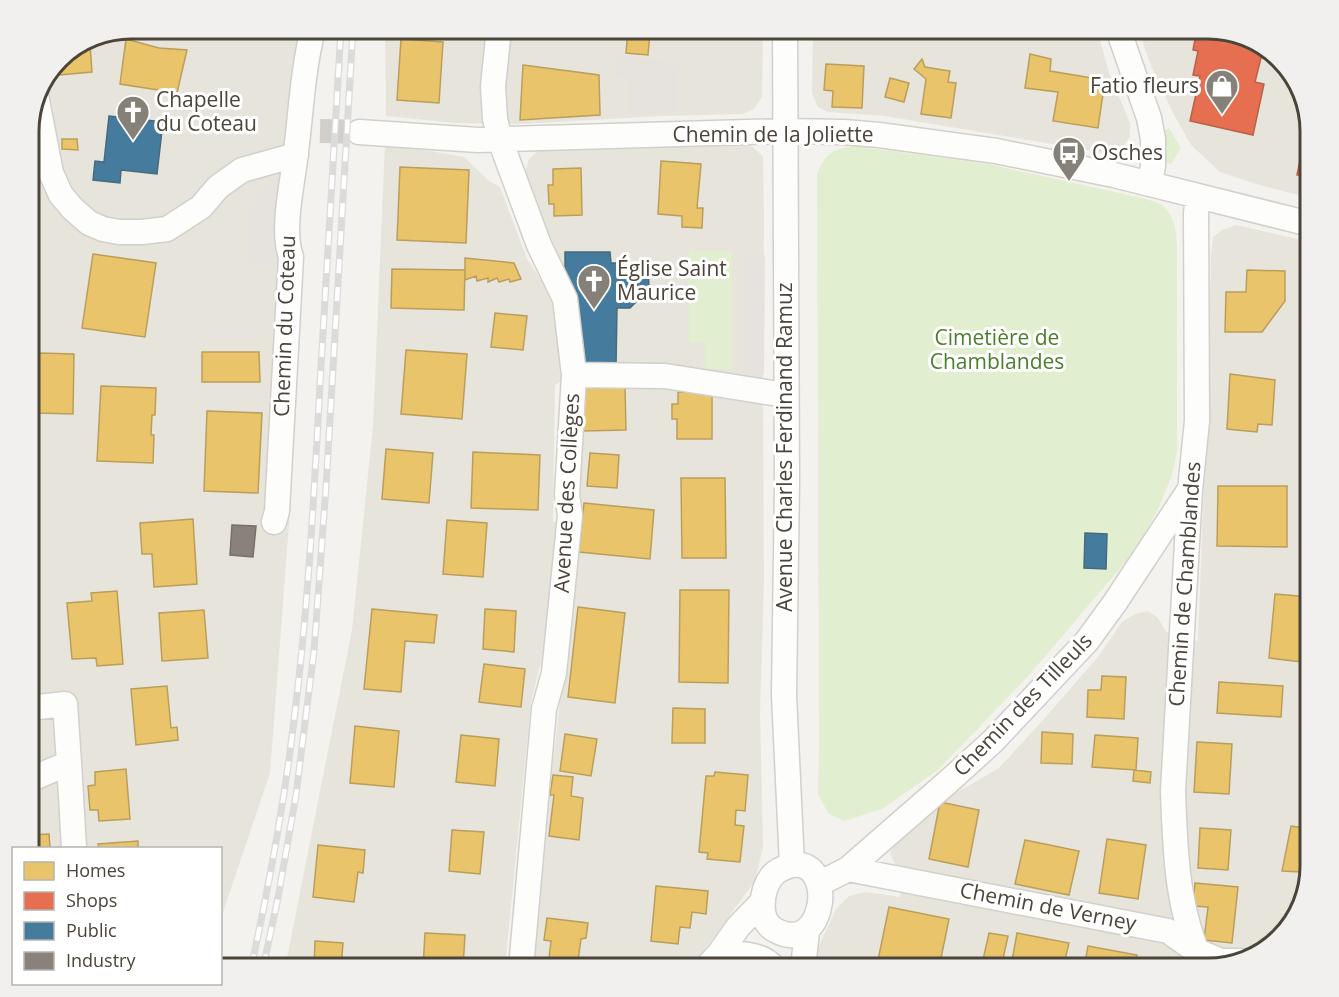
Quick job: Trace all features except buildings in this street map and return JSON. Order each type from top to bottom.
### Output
[{"type":"street","name":"Chemin du Coteau","points":[[274,522],[277,511],[288,320],[291,257],[287,245],[290,195],[296,155],[309,130],[307,56],[311,39]]},
{"type":"street","name":"Avenue des Collèges","points":[[499,39],[493,86],[495,119],[500,140],[539,245],[565,299],[574,375],[567,495],[570,515],[554,673],[544,709],[522,958]]},
{"type":"street","name":"Avenue Charles Ferdinand Ramuz","points":[[785,39],[787,482],[784,695],[792,864]]},
{"type":"street","points":[[1122,39],[1149,118],[1153,139],[1150,183]]},
{"type":"street","points":[[40,118],[51,173],[62,195],[89,223],[119,232],[167,230],[201,207],[218,187],[242,170],[296,155]]},
{"type":"street","name":"Chemin de la Joliette","points":[[500,140],[784,131],[844,132],[937,142],[1007,154],[1150,183],[1300,221]]},
{"type":"street","points":[[359,132],[500,140]]},
{"type":"street","name":"Chemin de Chamblandes","points":[[1198,196],[1196,213],[1197,421],[1190,490],[1173,791],[1178,877],[1185,918],[1199,958]]},
{"type":"street","points":[[574,375],[665,376],[785,394]]},
{"type":"street","name":"Chemin des Tilleuls","points":[[819,885],[848,869],[949,782],[993,741],[1087,641],[1190,490]]},
{"type":"street","points":[[39,707],[65,704],[74,847]]},
{"type":"street","points":[[39,776],[69,763]]},
{"type":"street","points":[[804,958],[807,931],[817,916],[821,898],[819,885],[813,873],[803,865],[792,864],[782,868],[772,877],[763,901],[763,916],[769,927],[784,935],[794,936],[807,931]]},
{"type":"street","name":"Chemin de Verney","points":[[848,869],[1168,931],[1198,958]]},
{"type":"street","points":[[715,958],[738,927],[763,901]]},
{"type":"street","points":[[719,958],[775,930]]},
{"type":"street","points":[[775,930],[776,958]]},
{"type":"street","points":[[724,958],[743,953],[757,958]]},
{"type":"shaded area","points":[[312,39],[277,511],[290,511],[270,773],[222,917],[222,847],[39,847],[39,125],[48,90],[70,62],[85,51],[119,40]]},
{"type":"shaded area","points":[[385,39],[763,39],[762,97],[754,109],[742,114],[520,124],[455,123],[386,116]]},
{"type":"shaded area","points":[[813,39],[1100,39],[1109,73],[1130,123],[1130,137],[1120,150],[1106,153],[885,116],[828,112],[818,107],[812,93]]},
{"type":"shaded area","points":[[1142,39],[1220,40],[1249,48],[1264,58],[1285,80],[1295,101],[1300,131],[1300,195],[1220,172],[1191,145],[1152,68]]},
{"type":"shaded area","points":[[614,55],[678,63],[676,113],[628,114],[629,79],[615,76]]},
{"type":"shaded area","points":[[745,141],[763,156],[764,581],[760,713],[763,847],[755,881],[698,958],[535,958],[551,781],[575,566],[587,318],[525,173],[529,159],[538,151]]},
{"type":"shaded area","points":[[385,143],[464,157],[489,181],[500,187],[527,259],[555,301],[564,380],[555,385],[553,522],[563,521],[550,658],[539,668],[531,702],[506,958],[287,958],[352,630],[373,426]]},
{"type":"shaded area","points":[[283,169],[277,267],[246,264],[250,207]]},
{"type":"shaded area","points":[[1236,225],[1300,240],[1300,866],[1295,896],[1288,912],[1269,935],[1249,949],[1226,956],[1208,958],[813,958],[836,909],[849,896],[866,892],[900,897],[903,869],[895,864],[890,854],[899,834],[951,796],[999,768],[1098,657],[1122,622],[1135,614],[1148,611],[1158,618],[1166,632],[1198,641],[1211,254],[1213,237],[1222,230]]},
{"type":"shaded area","points":[[765,255],[764,374],[744,375],[744,256]]},
{"type":"green space","points":[[1169,128],[1181,148],[1171,164],[1166,163],[1163,131]]},
{"type":"green space","name":"Cimetière de Chamblandes","points":[[853,146],[988,164],[1146,199],[1166,209],[1174,224],[1177,247],[1177,452],[1172,475],[1159,507],[1129,558],[1030,674],[938,770],[882,809],[844,821],[828,813],[818,794],[817,174],[823,161],[830,154]]},
{"type":"green space","points":[[689,251],[732,251],[732,369],[705,369],[705,343],[689,342]]},
{"type":"tunnel","points":[[320,131],[359,132]]},
{"type":"railway","points":[[253,958],[281,814],[303,636],[313,510],[340,39]]},
{"type":"railway","points":[[265,958],[296,795],[314,651],[352,39]]},
{"type":"place","name":"Fatio fleurs","points":[[1222,115]]},
{"type":"place","name":"Chapelle du Coteau","points":[[133,141]]},
{"type":"place","name":"Osches","points":[[1069,182]]},
{"type":"place","name":"Église Saint Maurice","points":[[594,310]]}]
